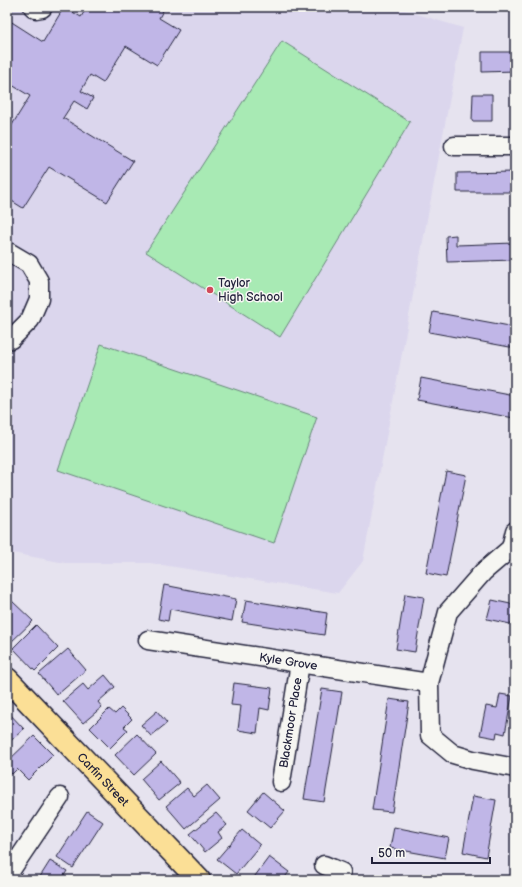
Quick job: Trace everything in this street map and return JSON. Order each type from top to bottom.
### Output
[{"type":"main road","name":"Carfin Street","points":[[7,679],[198,880]]},
{"type":"street","points":[[33,7],[36,9],[43,7]]},
{"type":"street","points":[[454,146],[515,146]]},
{"type":"street","points":[[7,251],[29,264],[39,281],[39,299],[30,320],[11,339],[7,340]]},
{"type":"street","points":[[515,532],[511,548],[483,572],[448,612],[429,682],[430,735],[453,754],[473,760],[515,768]]},
{"type":"street","name":"Kyle Grove","points":[[148,640],[429,682]]},
{"type":"street","name":"Blackmoor Place","points":[[281,782],[300,663]]},
{"type":"street","points":[[7,876],[60,797]]},
{"type":"street","points":[[324,865],[341,872],[340,880]]},
{"type":"shaded area","name":"Taylor High School","points":[[7,7],[394,7],[463,28],[363,561],[338,593],[150,563],[65,563],[7,552]]},
{"type":"green space","points":[[282,41],[410,122],[280,337],[146,252]]},
{"type":"green space","points":[[101,344],[317,417],[274,543],[58,470]]},
{"type":"building","points":[[64,7],[81,17],[87,7],[165,7],[159,18],[179,30],[157,65],[126,46],[103,83],[90,75],[81,91],[93,98],[87,109],[74,101],[63,118],[133,161],[107,202],[49,167],[23,208],[7,198],[7,133],[30,96],[7,82],[7,19],[43,42]]},
{"type":"building","points":[[482,52],[515,52],[515,71],[482,72]]},
{"type":"building","points":[[473,94],[492,94],[492,121],[472,121]]},
{"type":"building","points":[[515,172],[515,192],[457,192],[457,173]]},
{"type":"building","points":[[456,235],[456,245],[515,243],[515,260],[447,262],[446,236]]},
{"type":"building","points":[[433,312],[515,327],[515,348],[429,332]]},
{"type":"building","points":[[421,378],[515,396],[514,418],[417,400]]},
{"type":"building","points":[[446,471],[466,475],[446,577],[426,573]]},
{"type":"building","points":[[164,585],[236,599],[232,621],[170,609],[168,621],[158,619]]},
{"type":"building","points":[[405,594],[424,597],[415,652],[396,649]]},
{"type":"building","points":[[246,600],[327,613],[324,635],[242,622]]},
{"type":"building","points":[[492,600],[515,605],[515,625],[487,619]]},
{"type":"building","points":[[12,601],[33,621],[9,644],[7,641],[7,606]]},
{"type":"building","points":[[36,625],[58,648],[35,671],[13,648]]},
{"type":"building","points":[[68,649],[86,670],[57,695],[39,674]]},
{"type":"building","points":[[105,675],[115,687],[98,702],[102,707],[83,723],[63,701],[83,684],[88,690]]},
{"type":"building","points":[[234,683],[272,688],[269,710],[260,708],[257,733],[238,730],[241,706],[231,705]]},
{"type":"building","points":[[322,689],[342,692],[324,802],[304,799]]},
{"type":"building","points":[[500,694],[512,696],[505,734],[497,732],[496,738],[480,735],[486,706],[497,708]]},
{"type":"building","points":[[389,699],[409,702],[392,812],[372,810]]},
{"type":"building","points":[[121,708],[132,719],[124,727],[128,730],[110,748],[90,728],[109,709],[115,714]]},
{"type":"building","points":[[7,711],[24,729],[7,744]]},
{"type":"building","points":[[157,711],[167,723],[151,736],[141,725]]},
{"type":"building","points":[[137,734],[156,754],[134,775],[115,755]]},
{"type":"building","points":[[34,736],[53,755],[28,780],[17,769],[12,774],[7,770],[7,762]]},
{"type":"building","points":[[161,761],[180,783],[159,800],[141,779]]},
{"type":"building","points":[[207,785],[220,800],[186,829],[166,806],[187,788],[194,796]]},
{"type":"building","points":[[263,792],[285,811],[270,828],[248,810]]},
{"type":"building","points":[[473,796],[496,800],[486,857],[463,852]]},
{"type":"building","points":[[87,811],[103,822],[73,868],[57,857]]},
{"type":"building","points":[[216,813],[227,825],[218,832],[222,838],[205,852],[190,834]]},
{"type":"building","points":[[394,827],[449,838],[445,858],[390,848]]},
{"type":"building","points":[[242,830],[260,845],[236,874],[217,859]]},
{"type":"building","points":[[269,857],[289,872],[283,880],[252,880]]},
{"type":"building","points":[[50,861],[67,871],[61,880],[38,880]]},
{"type":"place","name":"Taylor High School","points":[[210,290]]}]
